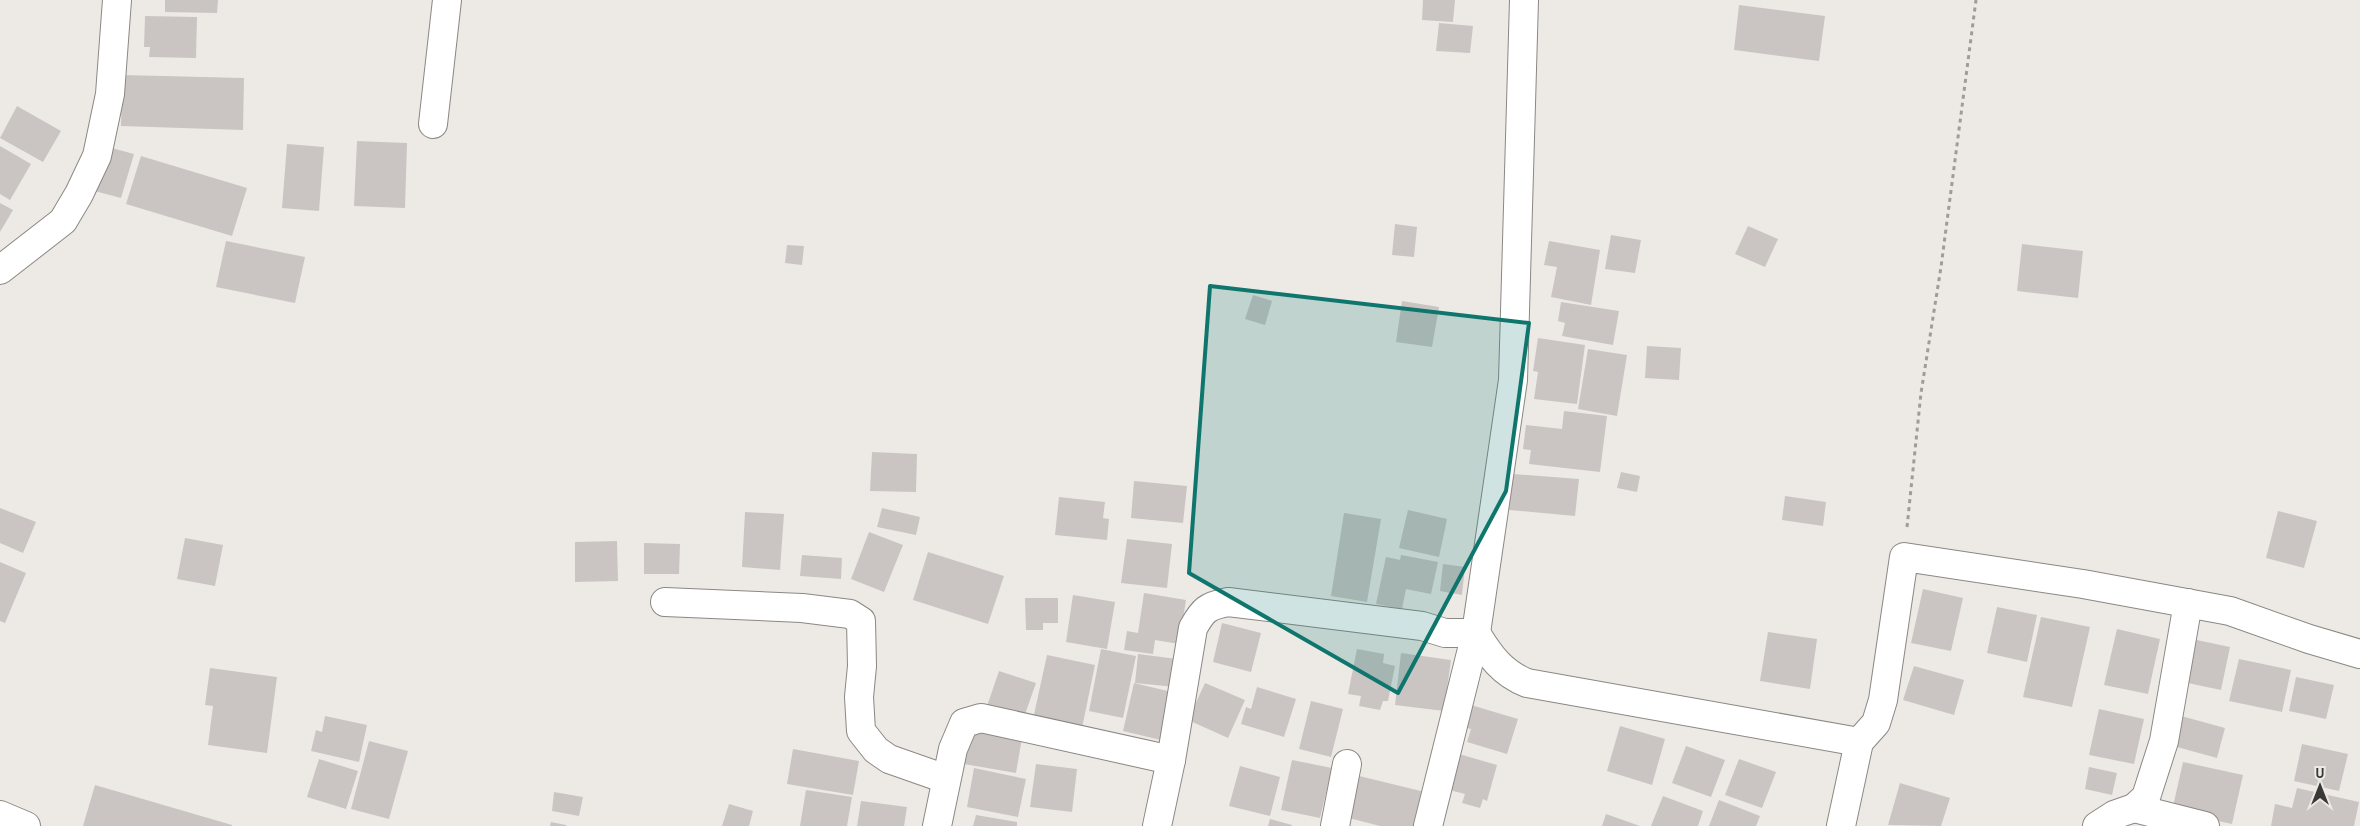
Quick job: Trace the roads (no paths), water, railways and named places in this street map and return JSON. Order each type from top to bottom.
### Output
[{"type":"street","points":[[0,270],[63,221],[80,194],[97,156],[110,94],[117,0]]},
{"type":"street","points":[[433,124],[447,0]]},
{"type":"street","points":[[1428,826],[1476,634],[1513,380],[1524,0]]},
{"type":"street","points":[[1841,826],[1859,742],[1876,723],[1882,700],[1904,557],[2083,584],[2230,611],[2309,639],[2360,654]]},
{"type":"street","points":[[665,602],[802,608],[850,614],[861,621],[859,697],[861,731],[876,750],[889,759],[946,779]]},
{"type":"street","points":[[1157,826],[1171,760],[1193,628],[1203,611],[1215,605],[1228,602],[1422,626],[1445,634],[1476,634]]},
{"type":"street","points":[[2097,826],[2114,815],[2134,808],[2146,797],[2164,741],[2188,603]]},
{"type":"street","points":[[1476,634],[1492,660],[1512,677],[1527,683],[1859,742]]},
{"type":"street","points":[[937,826],[953,749],[964,723],[981,718],[1171,760]]},
{"type":"street","points":[[1335,826],[1346,764]]},
{"type":"street","points":[[2134,808],[2205,826]]},
{"type":"street","points":[[0,815],[26,826]]}]
